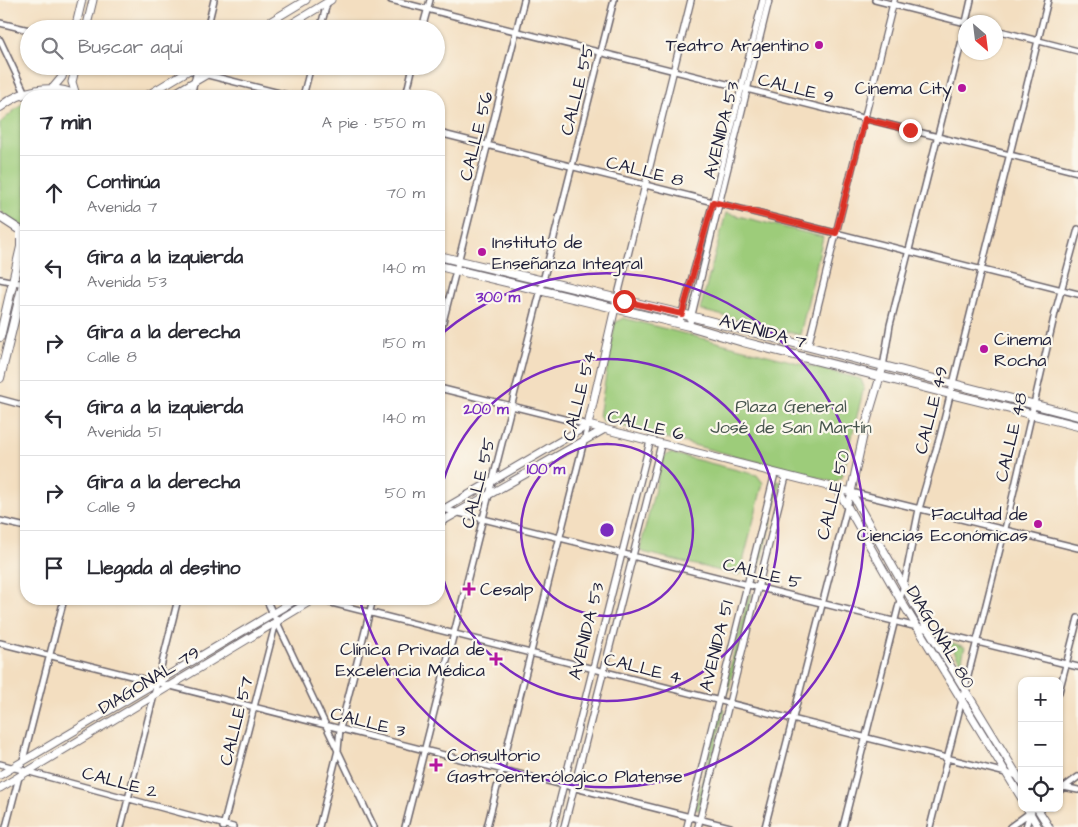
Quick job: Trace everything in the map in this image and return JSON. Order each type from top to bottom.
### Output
[{"type":"main road","points":[[77,20],[82,0]]},
{"type":"main road","points":[[88,20],[93,0]]},
{"type":"main road","points":[[273,20],[306,0]]},
{"type":"main road","points":[[298,20],[329,1]]},
{"type":"main road","points":[[52,89],[63,75]]},
{"type":"main road","points":[[74,75],[72,82],[75,90]]},
{"type":"main road","points":[[157,90],[184,75]]},
{"type":"main road","points":[[181,90],[206,75]]},
{"type":"main road","points":[[45,90],[56,90]]},
{"type":"main road","points":[[0,107],[20,96]]},
{"type":"main road","points":[[0,217],[20,230]]},
{"type":"main road","name":"AVENIDA 7","points":[[445,258],[682,314],[951,385],[1078,416]]},
{"type":"main road","points":[[0,338],[20,259]]},
{"type":"main road","name":"AVENIDA 7","points":[[445,267],[689,326],[743,342],[1078,426]]},
{"type":"main road","name":"CALLE 54","points":[[588,425],[617,299]]},
{"type":"main road","points":[[0,378],[20,304]]},
{"type":"main road","name":"CALLE 50","points":[[851,492],[883,367]]},
{"type":"main road","points":[[445,507],[588,425]]},
{"type":"main road","name":"CALLE 6","points":[[588,425],[851,492]]},
{"type":"main road","points":[[445,519],[603,430]]},
{"type":"main road","name":"DIAGONAL 80","points":[[838,490],[900,599],[1018,793]]},
{"type":"main road","name":"DIAGONAL 80","points":[[851,492],[964,690],[1018,774]]},
{"type":"main road","name":"DIAGONAL 79","points":[[0,788],[21,769],[158,682],[287,605]]},
{"type":"main road","name":"DIAGONAL 79","points":[[0,775],[21,769],[155,694],[304,605]]},
{"type":"main road","points":[[1033,812],[1038,827]]},
{"type":"main road","points":[[1035,812],[1049,827]]},
{"type":"street","points":[[209,20],[214,0]]},
{"type":"street","name":"CALLE 9","points":[[391,0],[1078,172]]},
{"type":"street","points":[[424,20],[430,0]]},
{"type":"street","name":"CALLE 56","points":[[445,314],[524,0]]},
{"type":"street","name":"CALLE 55","points":[[405,827],[614,0]]},
{"type":"street","name":"CALLE 54","points":[[617,299],[691,0]]},
{"type":"street","name":"AVENIDA 53","points":[[689,326],[763,0]]},
{"type":"street","name":"AVENIDA 53","points":[[744,89],[770,0]]},
{"type":"street","points":[[875,0],[894,2],[958,21]]},
{"type":"street","name":"CALLE 50","points":[[968,15],[971,0]]},
{"type":"street","name":"CALLE 49","points":[[843,827],[904,584],[919,509],[1048,0]]},
{"type":"street","points":[[323,20],[329,1]]},
{"type":"street","points":[[808,346],[894,2]]},
{"type":"street","points":[[0,23],[20,28]]},
{"type":"street","points":[[1003,32],[1078,51]]},
{"type":"street","points":[[0,40],[24,90]]},
{"type":"street","name":"CALLE 50","points":[[883,367],[890,325],[958,54]]},
{"type":"street","points":[[193,90],[195,75]]},
{"type":"street","points":[[206,75],[267,90]]},
{"type":"street","points":[[305,90],[309,75]]},
{"type":"street","points":[[407,90],[411,75]]},
{"type":"street","name":"CALLE 8","points":[[445,135],[1078,294]]},
{"type":"street","name":"AVENIDA 53","points":[[679,324],[716,203]]},
{"type":"street","name":"CALLE 48","points":[[930,827],[1005,529],[1030,414],[1078,229]]},
{"type":"street","points":[[0,279],[20,284]]},
{"type":"street","name":"CALLE 6","points":[[445,389],[588,425]]},
{"type":"street","points":[[0,399],[20,404]]},
{"type":"street","name":"CALLE 54","points":[[487,827],[529,653],[588,425]]},
{"type":"street","name":"AVENIDA 53","points":[[553,827],[650,442]]},
{"type":"street","name":"AVENIDA 53","points":[[564,827],[631,556],[662,445]]},
{"type":"street","name":"AVENIDA 51","points":[[686,827],[775,473]]},
{"type":"street","name":"AVENIDA 51","points":[[698,827],[786,476]]},
{"type":"street","name":"CALLE 50","points":[[765,827],[851,492]]},
{"type":"street","name":"CALLE 6","points":[[851,492],[1078,548]]},
{"type":"street","name":"CALLE 5","points":[[445,511],[916,625],[1078,667]]},
{"type":"street","points":[[0,521],[20,526]]},
{"type":"street","points":[[6,827],[63,605]]},
{"type":"street","points":[[121,827],[177,605]]},
{"type":"street","points":[[269,605],[374,827]]},
{"type":"street","name":"CALLE 4","points":[[340,605],[718,702],[1018,776]]},
{"type":"street","points":[[320,827],[338,750],[340,729],[371,605]]},
{"type":"street","points":[[1063,677],[1078,618]]},
{"type":"street","name":"CALLE 57","points":[[224,826],[276,621]]},
{"type":"street","name":"CALLE 3","points":[[0,643],[730,827]]},
{"type":"street","name":"CALLE 2","points":[[0,764],[233,827]]},
{"type":"street","points":[[1063,786],[1078,777]]},
{"type":"street","points":[[1063,787],[1078,790]]},
{"type":"street","points":[[1010,827],[1028,812]]},
{"type":"street","points":[[1026,827],[1031,812]]},
{"type":"green space","points":[[20,105],[20,224],[10,220],[0,210],[0,123]]},
{"type":"green space","points":[[726,213],[823,237],[800,335],[700,310]]},
{"type":"green space","name":"Plaza General José de San Martín","points":[[623,318],[861,379],[864,387],[842,478],[834,482],[602,421],[599,416],[615,323]]},
{"type":"green space","points":[[670,453],[757,475],[763,483],[740,574],[737,575],[642,552],[640,549],[663,457]]},
{"type":"green space","points":[[777,481],[781,482],[755,584],[751,583]]},
{"type":"green space","points":[[749,593],[752,594],[727,696],[723,695]]},
{"type":"green space","points":[[949,642],[965,647],[961,663]]},
{"type":"green space","points":[[721,708],[725,709],[699,810],[695,809]]},
{"type":"place","name":"Teatro Argentino","points":[[819,45]]},
{"type":"place","name":"Cinema City","points":[[962,88]]},
{"type":"place","name":"Instituto de Enseñanza Integral","points":[[482,252]]},
{"type":"place","name":"Cinema Rocha","points":[[984,349]]},
{"type":"place","name":"Facultad de Ciencias Económicas","points":[[1038,524]]},
{"type":"place","name":"Cesalp","points":[[469,589]]},
{"type":"place","name":"Clínica Privada de Excelencia Médica","points":[[496,659]]},
{"type":"place","name":"Consultorio Gastroenterólogico Platense","points":[[436,765]]},
{"type":"route","points":[[624,301],[682,314],[713,202],[836,233],[865,119],[910,130]]}]
